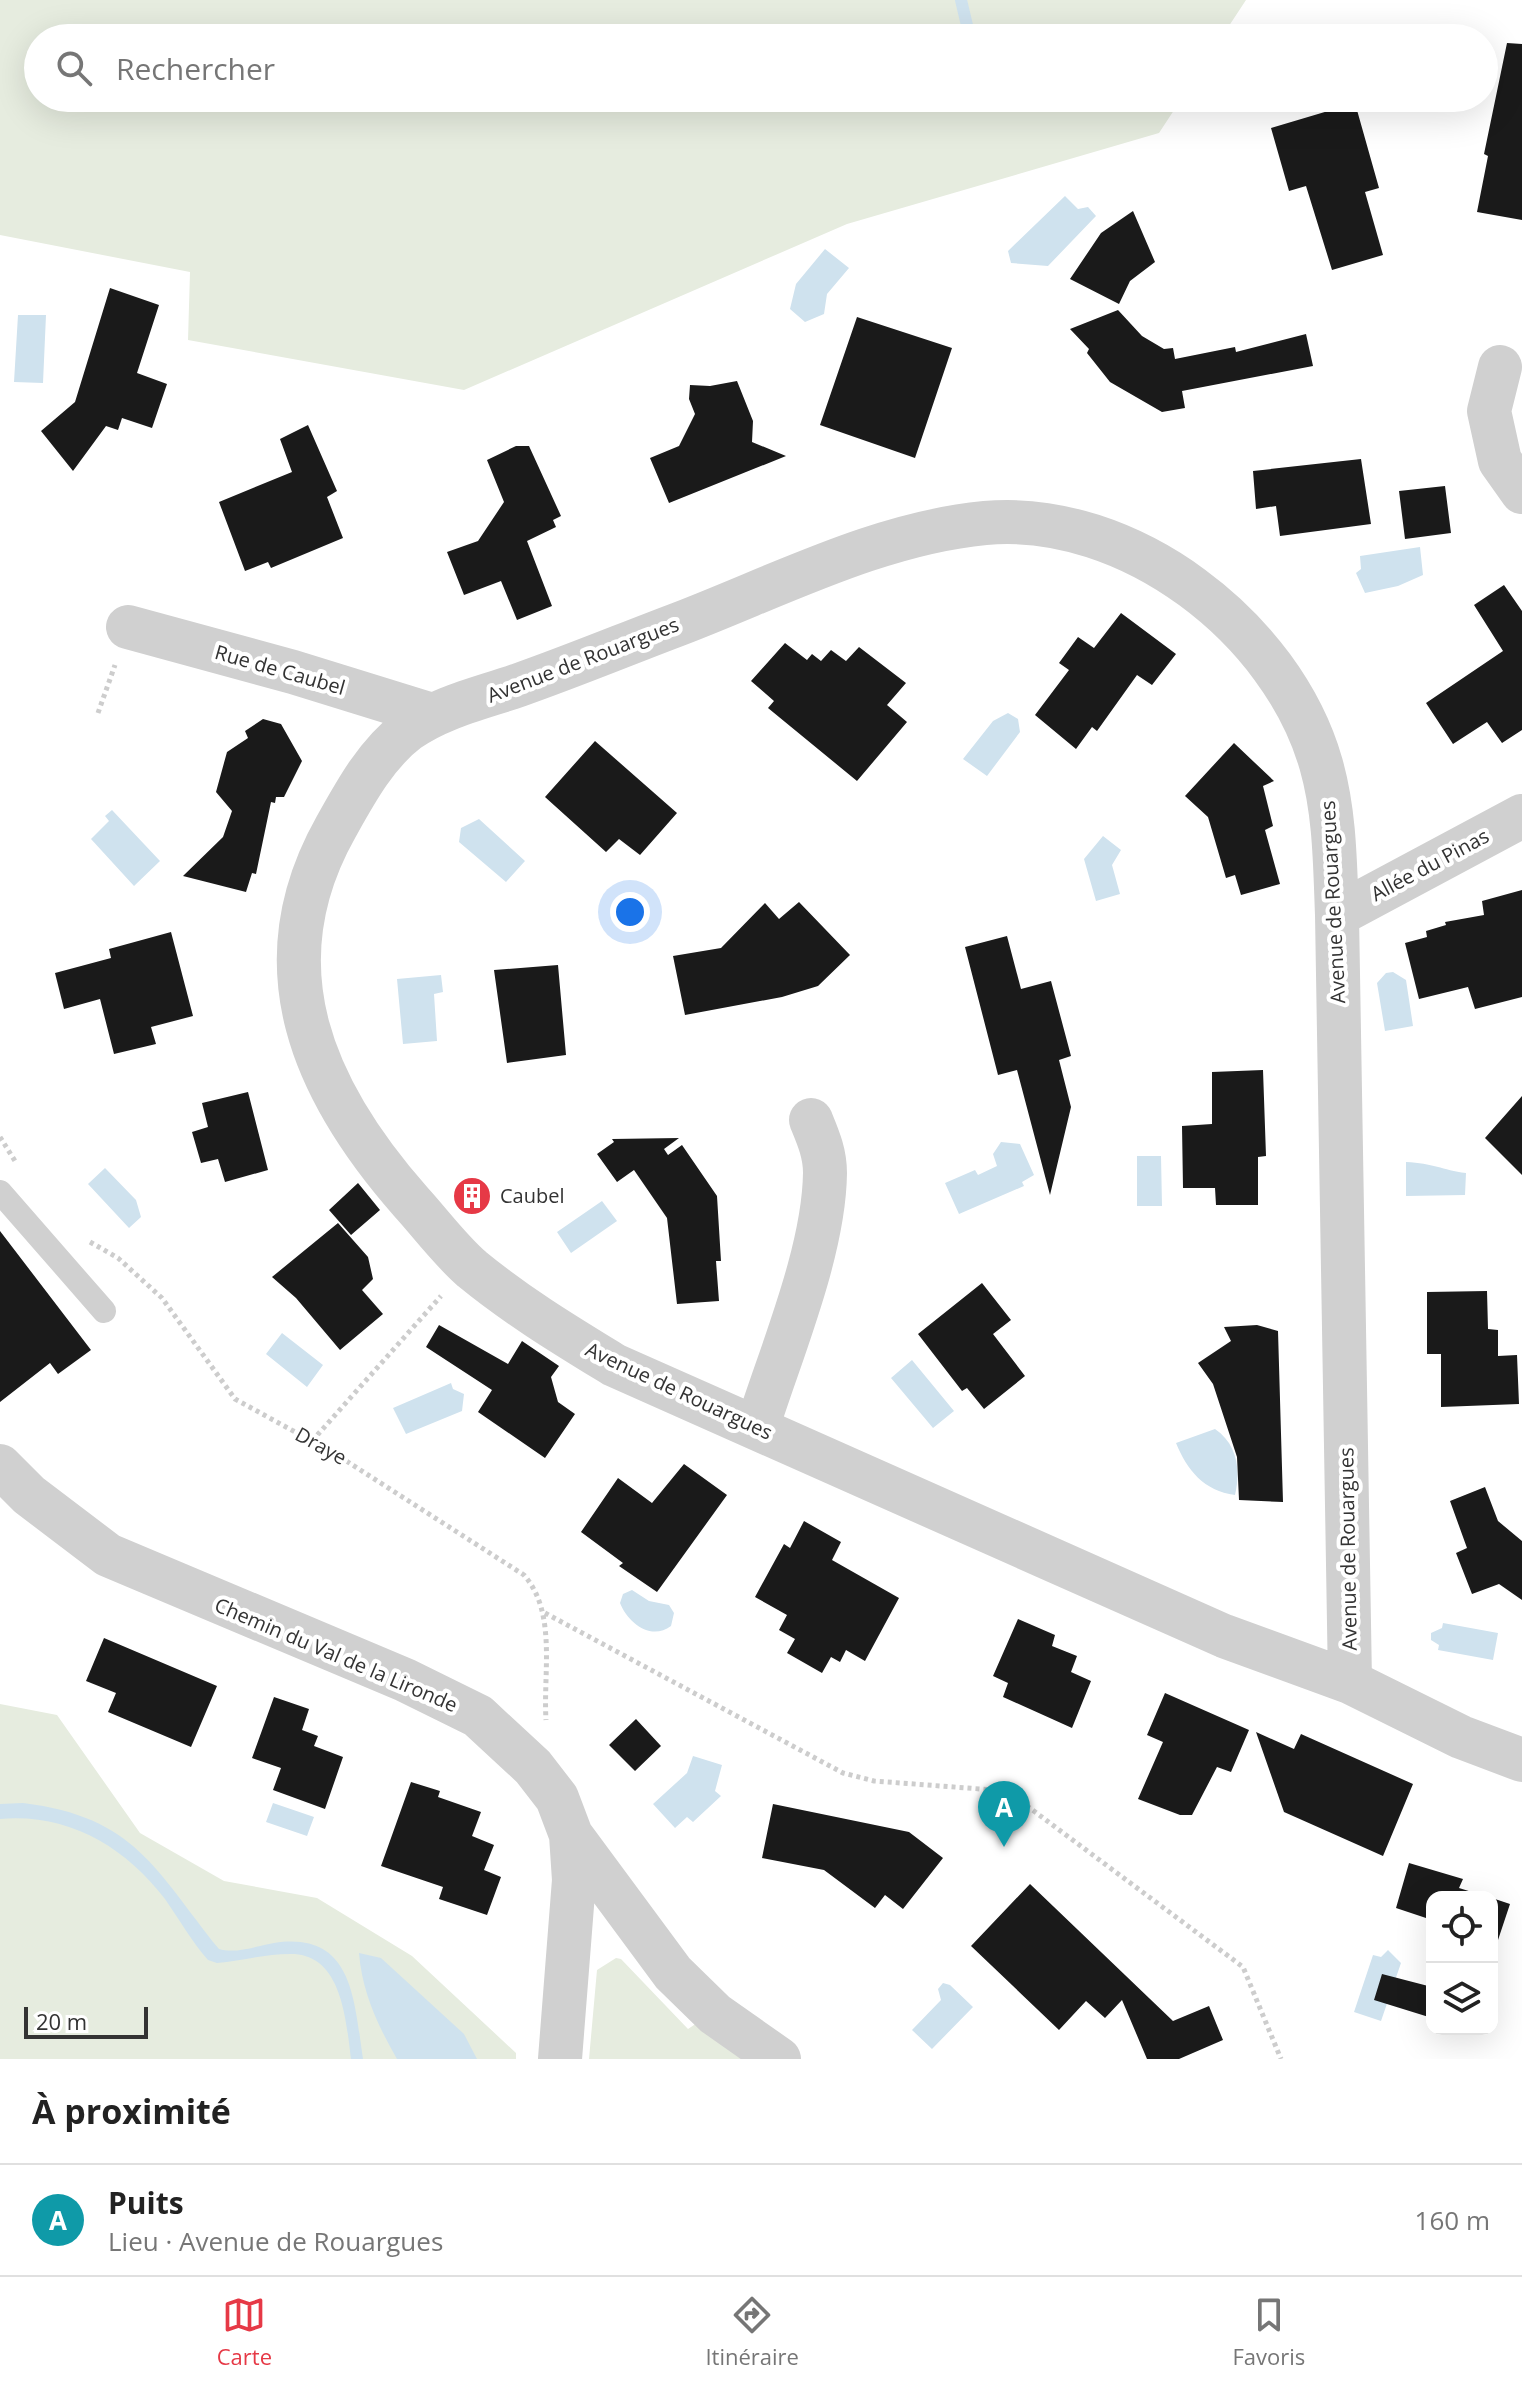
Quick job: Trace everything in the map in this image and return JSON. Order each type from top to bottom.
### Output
[{"type":"street","points":[[1500,367],[1489,411],[1500,461],[1522,492]]},
{"type":"street","name":"Avenue de Rouargues","points":[[1350,1682],[1337,915],[1329,797],[1320,759],[1297,709],[1267,663],[1230,619],[1182,580],[1096,537],[1058,526],[986,523],[889,543],[525,683],[432,715],[385,751],[352,798],[324,848],[304,916],[300,973],[305,1024],[327,1084],[367,1152],[468,1265],[539,1321],[614,1365],[1224,1636],[1350,1682],[1461,1737],[1522,1760]]},
{"type":"street","name":"Rue de Caubel","points":[[128,627],[293,672],[432,715]]},
{"type":"street","name":"Allée du Pinas","points":[[1337,915],[1522,816]]},
{"type":"street","points":[[757,1428],[817,1237],[825,1173],[822,1145],[811,1120]]},
{"type":"street","name":"Chemin du Val de la Lironde","points":[[0,1466],[29,1495],[108,1555],[405,1680],[478,1716],[533,1767],[557,1798],[571,1835],[574,1893],[560,2059]]},
{"type":"street","points":[[571,1835],[673,1973],[715,2014],[779,2059]]},
{"type":"lane","points":[[0,1192],[104,1311]]},
{"type":"path","points":[[0,1137],[22,1172]]},
{"type":"path","name":"Draye","points":[[78,1235],[118,1258],[162,1298],[235,1399],[312,1441],[442,1520],[524,1575],[538,1592],[545,1613],[546,1785]]},
{"type":"path","points":[[312,1441],[468,1265]]},
{"type":"path","points":[[545,1613],[843,1773],[874,1781],[1007,1791],[1243,1967],[1281,2059]]},
{"type":"shaded area","points":[[0,0],[1246,0],[1230,24],[24,24],[24,112],[1173,112],[1159,133],[847,224],[464,390],[188,340],[190,272],[0,235]]},
{"type":"shaded area","points":[[0,1704],[57,1715],[140,1833],[224,1881],[317,1898],[412,1956],[516,2053],[516,2059],[0,2059]]},
{"type":"shaded area","points":[[616,1958],[621,1959],[688,2029],[697,2023],[742,2059],[589,2059],[597,1970]]},
{"type":"water","points":[[1065,196],[1078,209],[1088,207],[1096,216],[1048,266],[1011,263],[1008,251]]},
{"type":"water","points":[[825,249],[849,268],[827,294],[824,314],[805,322],[790,309],[796,284]]},
{"type":"water","points":[[18,315],[46,315],[43,383],[14,382]]},
{"type":"water","points":[[1420,547],[1423,575],[1398,586],[1365,593],[1356,573],[1361,569],[1360,556]]},
{"type":"water","points":[[1008,713],[1018,719],[1020,732],[987,776],[963,759],[993,721]]},
{"type":"water","points":[[112,810],[160,861],[134,886],[91,839],[109,821],[105,816]]},
{"type":"water","points":[[479,819],[525,861],[506,882],[459,842],[461,828]]},
{"type":"water","points":[[1103,836],[1121,850],[1112,865],[1120,894],[1096,901],[1084,859]]},
{"type":"water","points":[[1393,972],[1406,980],[1413,1026],[1385,1031],[1377,983],[1386,973]]},
{"type":"water","points":[[441,975],[443,992],[434,994],[437,1041],[403,1044],[397,979]]},
{"type":"water","points":[[1001,1142],[1020,1144],[1034,1175],[1022,1182],[1024,1186],[959,1214],[945,1183],[975,1170],[978,1175],[997,1166],[993,1154]]},
{"type":"water","points":[[1137,1156],[1161,1156],[1162,1206],[1137,1206]]},
{"type":"water","points":[[1406,1162],[1466,1173],[1465,1195],[1406,1196]]},
{"type":"water","points":[[105,1168],[136,1200],[141,1217],[129,1228],[88,1184]]},
{"type":"water","points":[[602,1201],[617,1221],[571,1253],[557,1232]]},
{"type":"water","points":[[282,1333],[323,1365],[307,1387],[266,1354]]},
{"type":"water","points":[[912,1360],[954,1411],[933,1428],[891,1378]]},
{"type":"water","points":[[451,1383],[453,1389],[464,1394],[462,1411],[406,1434],[393,1408]]},
{"type":"water","points":[[1215,1429],[1228,1442],[1236,1458],[1238,1476],[1235,1495],[1214,1489],[1198,1478],[1176,1443]]},
{"type":"water","points":[[632,1590],[649,1601],[669,1605],[674,1613],[671,1626],[656,1632],[634,1623],[620,1603],[623,1594]]},
{"type":"water","points":[[1443,1623],[1498,1633],[1493,1660],[1438,1650],[1439,1645],[1431,1640],[1431,1633],[1442,1628]]},
{"type":"water","points":[[693,1756],[722,1765],[715,1791],[721,1796],[693,1822],[687,1817],[675,1828],[653,1804],[687,1773]]},
{"type":"water","points":[[23,1803],[61,1810],[118,1835],[159,1872],[219,1949],[239,1950],[300,1942],[320,1948],[335,1959],[352,1993],[363,2059],[351,2059],[338,1992],[321,1964],[290,1954],[217,1963],[208,1960],[149,1880],[113,1849],[93,1837],[49,1822],[0,1819],[0,1804]]},
{"type":"water","points":[[273,1803],[314,1817],[307,1836],[266,1822]]},
{"type":"water","points":[[1388,1950],[1401,1963],[1381,2021],[1354,2012],[1373,1955],[1381,1957]]},
{"type":"water","points":[[359,1953],[381,1958],[464,2034],[477,2059],[397,2059],[372,2008]]},
{"type":"water","points":[[943,1983],[950,1985],[973,2007],[932,2049],[912,2030],[941,2000],[938,1989]]},
{"type":"building","points":[[1507,43],[1522,44],[1522,220],[1477,212],[1493,112],[1498,112],[1498,86]]},
{"type":"building","points":[[1325,112],[1358,112],[1379,188],[1365,192],[1383,255],[1332,270],[1306,186],[1289,191],[1271,128]]},
{"type":"building","points":[[1133,211],[1155,262],[1130,281],[1119,304],[1070,279],[1101,233]]},
{"type":"building","points":[[110,288],[159,305],[137,373],[167,384],[152,428],[122,418],[118,430],[106,426],[73,471],[41,431],[75,402]]},
{"type":"building","points":[[1118,310],[1142,336],[1164,349],[1173,348],[1175,359],[1235,347],[1236,352],[1306,334],[1313,366],[1182,391],[1185,408],[1162,412],[1110,382],[1087,353],[1089,349],[1070,329]]},
{"type":"building","points":[[857,317],[952,348],[915,458],[820,425]]},
{"type":"building","points":[[737,381],[753,421],[752,442],[786,456],[669,503],[650,458],[679,446],[695,414],[689,399],[690,385],[710,386]]},
{"type":"building","points":[[308,425],[337,491],[327,497],[343,538],[271,568],[268,562],[245,571],[219,502],[292,472],[280,439]]},
{"type":"building","points":[[516,446],[529,446],[561,516],[553,520],[556,527],[527,541],[552,606],[517,620],[501,581],[464,595],[447,552],[478,541],[504,502],[487,460]]},
{"type":"building","points":[[1361,459],[1371,524],[1280,536],[1276,506],[1256,509],[1253,471]]},
{"type":"building","points":[[1445,486],[1451,533],[1405,539],[1399,491]]},
{"type":"building","points":[[1504,585],[1522,611],[1522,730],[1502,743],[1487,722],[1453,744],[1426,703],[1503,651],[1474,605]]},
{"type":"building","points":[[1121,613],[1176,654],[1152,685],[1137,675],[1097,731],[1092,727],[1076,749],[1035,715],[1069,670],[1059,663],[1078,637],[1094,648]]},
{"type":"building","points":[[785,643],[807,660],[812,654],[821,661],[831,650],[846,661],[859,647],[906,683],[887,705],[907,722],[857,781],[768,708],[774,701],[751,681]]},
{"type":"building","points":[[263,719],[281,724],[302,761],[284,797],[276,797],[275,803],[271,802],[256,874],[252,873],[246,892],[183,876],[223,837],[232,811],[216,792],[227,752],[248,738],[245,731]]},
{"type":"building","points":[[595,741],[677,813],[640,855],[619,839],[606,852],[545,797]]},
{"type":"building","points":[[1234,743],[1274,781],[1263,786],[1273,826],[1265,830],[1280,884],[1241,895],[1235,875],[1226,878],[1208,817],[1185,796]]},
{"type":"building","points":[[1522,890],[1522,997],[1475,1009],[1468,987],[1419,999],[1405,943],[1427,937],[1426,931],[1446,925],[1445,922],[1484,915],[1482,901]]},
{"type":"building","points":[[799,902],[850,955],[818,986],[782,997],[685,1015],[673,956],[721,948],[765,903],[779,919]]},
{"type":"building","points":[[171,932],[193,1016],[151,1027],[156,1044],[114,1054],[100,999],[64,1009],[55,973],[111,958],[109,949]]},
{"type":"building","points":[[1007,936],[1021,989],[1051,981],[1071,1056],[1059,1060],[1071,1107],[1050,1195],[1017,1070],[998,1075],[965,947]]},
{"type":"building","points":[[558,965],[566,1055],[507,1063],[494,970]]},
{"type":"building","points":[[1263,1070],[1266,1156],[1258,1157],[1258,1205],[1216,1205],[1215,1188],[1183,1188],[1182,1126],[1212,1124],[1212,1072]]},
{"type":"building","points":[[248,1092],[268,1170],[225,1182],[218,1159],[201,1163],[192,1132],[208,1127],[202,1103]]},
{"type":"building","points":[[1522,1096],[1522,1175],[1485,1138]]},
{"type":"building","points":[[679,1138],[664,1149],[668,1155],[682,1145],[717,1196],[721,1261],[716,1261],[719,1301],[677,1304],[667,1218],[634,1170],[617,1182],[597,1154],[614,1142],[612,1139]]},
{"type":"building","points":[[358,1183],[380,1210],[351,1235],[329,1210]]},
{"type":"building","points":[[338,1223],[368,1257],[373,1279],[362,1290],[383,1314],[340,1350],[296,1298],[272,1277]]},
{"type":"building","points":[[0,1231],[91,1350],[58,1374],[50,1363],[0,1402]]},
{"type":"building","points":[[982,1283],[1011,1320],[993,1334],[1025,1376],[984,1409],[967,1388],[962,1391],[918,1334]]},
{"type":"building","points":[[1487,1291],[1488,1329],[1498,1330],[1498,1356],[1517,1355],[1519,1404],[1441,1407],[1441,1354],[1427,1354],[1427,1292]]},
{"type":"building","points":[[439,1325],[508,1364],[522,1341],[559,1366],[551,1377],[558,1402],[575,1414],[545,1458],[478,1412],[492,1390],[426,1347]]},
{"type":"building","points":[[1257,1325],[1278,1331],[1283,1502],[1239,1500],[1237,1457],[1213,1384],[1198,1363],[1231,1341],[1224,1327]]},
{"type":"building","points":[[684,1464],[727,1495],[657,1592],[619,1566],[623,1563],[581,1532],[618,1478],[652,1503]]},
{"type":"building","points":[[1485,1487],[1498,1521],[1522,1541],[1522,1600],[1499,1584],[1472,1594],[1456,1553],[1467,1548],[1450,1501]]},
{"type":"building","points":[[804,1521],[841,1542],[832,1560],[899,1598],[865,1661],[846,1650],[840,1662],[831,1657],[822,1673],[787,1653],[795,1639],[779,1630],[787,1615],[755,1597],[784,1544],[790,1548]]},
{"type":"building","points":[[1018,1619],[1055,1635],[1052,1646],[1077,1656],[1071,1672],[1091,1681],[1072,1728],[1003,1697],[1008,1683],[993,1676]]},
{"type":"building","points":[[104,1638],[217,1686],[191,1747],[108,1712],[116,1693],[86,1681]]},
{"type":"building","points":[[1165,1693],[1249,1730],[1231,1772],[1217,1767],[1192,1815],[1180,1815],[1138,1799],[1163,1742],[1147,1735]]},
{"type":"building","points":[[274,1697],[309,1709],[302,1730],[318,1736],[314,1746],[343,1757],[325,1809],[273,1790],[281,1768],[252,1758]]},
{"type":"building","points":[[636,1719],[661,1746],[635,1771],[609,1745]]},
{"type":"building","points":[[1256,1732],[1294,1749],[1301,1734],[1413,1784],[1383,1856],[1284,1812]]},
{"type":"building","points":[[411,1782],[440,1791],[438,1797],[481,1812],[472,1836],[494,1845],[484,1870],[501,1877],[487,1915],[439,1899],[443,1887],[381,1866]]},
{"type":"building","points":[[773,1804],[909,1832],[943,1858],[903,1909],[885,1895],[875,1908],[824,1870],[762,1858]]},
{"type":"building","points":[[1409,1863],[1463,1879],[1459,1888],[1469,1891],[1426,1891],[1426,1918],[1396,1908]]},
{"type":"building","points":[[1030,1884],[1173,2021],[1209,2006],[1223,2040],[1179,2059],[1147,2059],[1122,2000],[1105,2018],[1086,2001],[1059,2030],[971,1946]]},
{"type":"building","points":[[1498,1900],[1510,1904],[1498,1940]]},
{"type":"building","points":[[1382,1974],[1426,1985],[1426,2016],[1374,2000]]},
{"type":"waterway","points":[[961,0],[967,24]]},
{"type":"place","name":"Caubel","points":[[472,1196]]},
{"type":"place","name":"Puits","points":[[1004,1847]]}]
